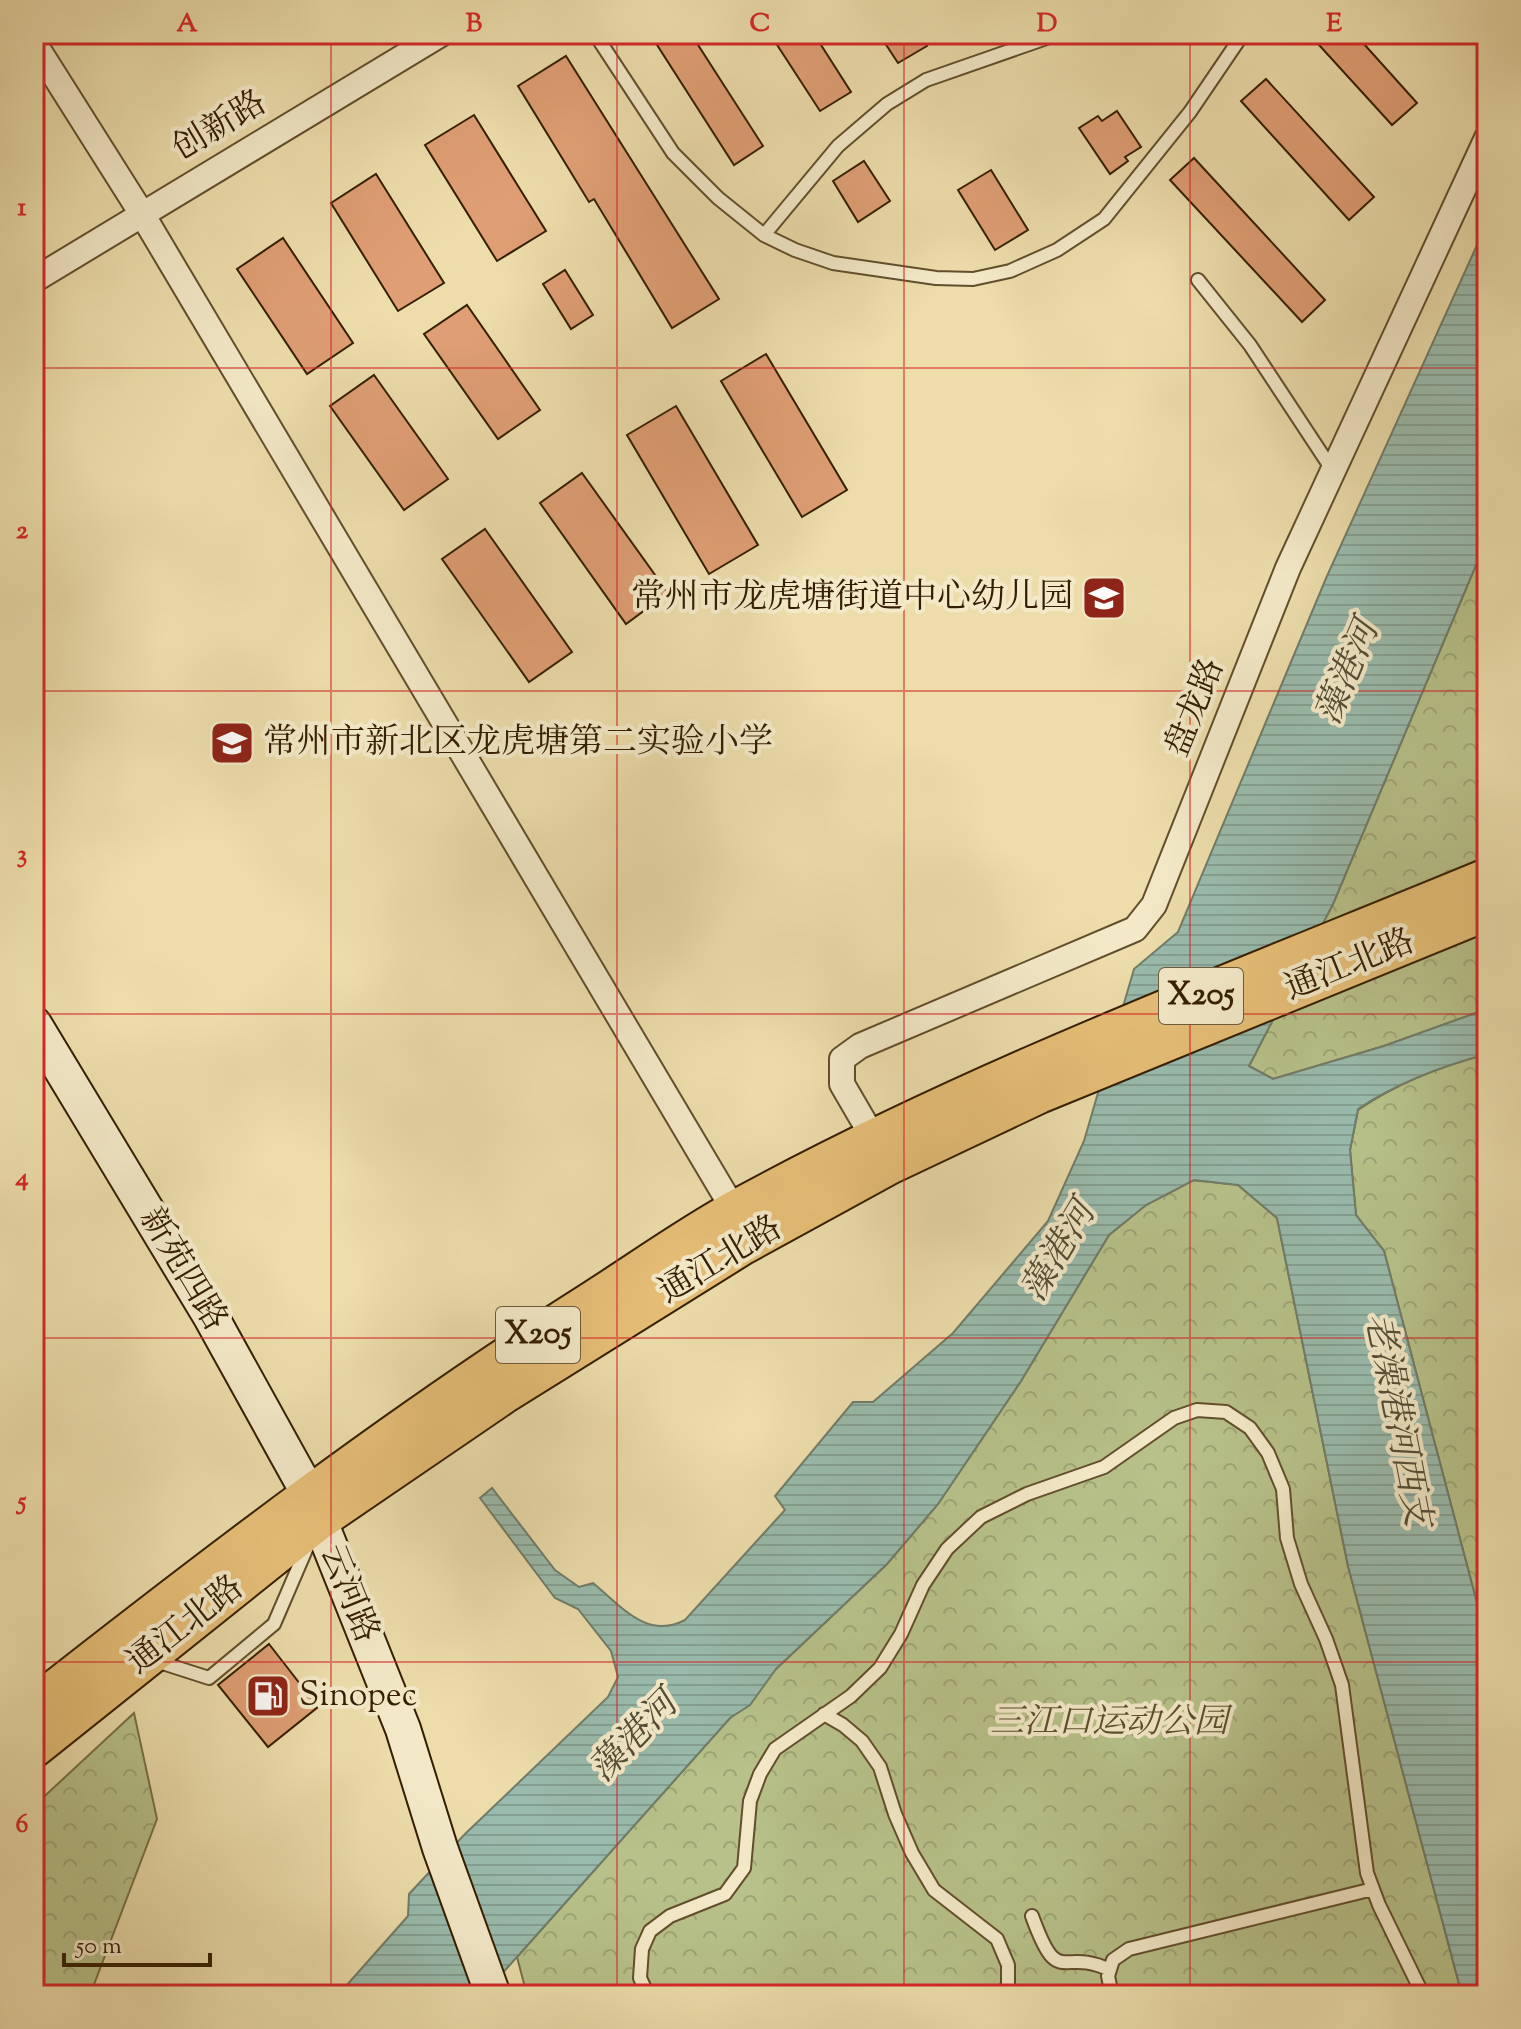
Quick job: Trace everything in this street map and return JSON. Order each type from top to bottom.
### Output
[{"type":"main road","name":"通江北路","points":[[34,1748],[146,1657],[314,1508],[488,1367],[734,1210],[874,1139],[1026,1068],[1487,878]]},
{"type":"main road","name":"通江北路","points":[[34,1706],[314,1508],[743,1245],[889,1165],[1073,1080],[1487,911]]},
{"type":"street","name":"创新路","points":[[34,280],[441,34]]},
{"type":"street","points":[[34,43],[142,214],[734,1210]]},
{"type":"street","name":"盘龙路","points":[[874,1139],[842,1084],[842,1059],[860,1046],[1135,929],[1154,905],[1288,568],[1487,138]]},
{"type":"street","name":"新苑四路","points":[[34,1024],[211,1317],[314,1508]]},
{"type":"street","name":"云河路","points":[[314,1508],[403,1729],[440,1848],[493,1995]]},
{"type":"lane","points":[[595,34],[673,153],[718,198],[764,235],[820,259],[936,278],[973,279],[1010,271],[1057,250],[1104,219],[1190,112],[1243,34]]},
{"type":"lane","points":[[764,235],[838,146],[887,104],[926,80],[1058,34]]},
{"type":"lane","points":[[1198,280],[1250,345],[1333,471]]},
{"type":"lane","points":[[648,1995],[640,1978],[642,1949],[650,1931],[670,1916],[725,1894],[744,1868],[750,1801],[760,1774],[775,1749],[851,1696],[880,1668],[947,1549],[981,1517],[1027,1494],[1104,1467],[1174,1418],[1197,1410],[1226,1412],[1250,1428],[1268,1453],[1283,1489],[1287,1538],[1301,1584],[1326,1639],[1342,1685],[1367,1873],[1379,1905],[1423,1995]]},
{"type":"lane","points":[[146,1657],[209,1678],[274,1624],[314,1508]]},
{"type":"lane","points":[[824,1714],[862,1741],[880,1767],[912,1853],[934,1890],[997,1939],[1008,1965],[1008,1985],[1001,1995]]},
{"type":"lane","points":[[1112,1995],[1108,1976],[1113,1960],[1129,1949],[1369,1890]]},
{"type":"lane","points":[[1032,1916],[1051,1958],[1063,1965],[1095,1963],[1110,1970]]},
{"type":"green space","points":[[1487,539],[1487,1009],[1384,1046],[1273,1079],[1249,1066],[1333,904]]},
{"type":"green space","points":[[1487,1054],[1487,1641],[1384,1251],[1356,1215],[1350,1150],[1358,1110],[1420,1076]]},
{"type":"green space","name":"三江口运动公园","points":[[1193,1180],[1238,1185],[1277,1218],[1348,1566],[1462,1995],[527,1995],[517,1957],[730,1718],[776,1669],[887,1564],[938,1504],[1021,1381],[1109,1235],[1146,1205]]},
{"type":"green space","points":[[134,1713],[157,1819],[90,1995],[34,1995],[34,1806]]},
{"type":"water","points":[[1487,223],[1487,539],[1333,904],[1249,1066],[1273,1079],[1384,1046],[1487,1009],[1487,1054],[1420,1076],[1358,1109],[1350,1150],[1356,1215],[1384,1251],[1487,1641],[1487,1995],[1462,1995],[1348,1566],[1277,1218],[1238,1185],[1194,1180],[1146,1205],[1109,1235],[1021,1381],[938,1504],[887,1564],[776,1669],[750,1705],[730,1718],[483,1995],[338,1995],[408,1916],[409,1894],[465,1834],[608,1697],[618,1677],[611,1651],[578,1609],[555,1598],[480,1498],[492,1488],[555,1570],[579,1587],[593,1583],[624,1610],[647,1623],[659,1626],[685,1620],[785,1510],[775,1496],[853,1402],[873,1402],[953,1333],[1048,1221],[1084,1141],[1134,969],[1178,932],[1327,576]]},
{"type":"building","points":[[650,34],[691,34],[763,146],[734,165]]},
{"type":"building","points":[[770,34],[814,34],[851,92],[820,111]]},
{"type":"building","points":[[879,34],[920,34],[927,46],[898,63]]},
{"type":"building","points":[[1309,34],[1355,34],[1417,103],[1392,125]]},
{"type":"building","points":[[566,56],[719,299],[672,328],[594,199],[589,202],[518,86]]},
{"type":"building","points":[[1266,79],[1374,197],[1349,220],[1241,101]]},
{"type":"building","points":[[1117,111],[1141,147],[1125,157],[1128,161],[1110,174],[1079,128],[1098,116],[1102,121]]},
{"type":"building","points":[[474,115],[546,231],[497,261],[425,145]]},
{"type":"building","points":[[1194,158],[1325,300],[1302,322],[1170,180]]},
{"type":"building","points":[[864,161],[890,201],[858,222],[833,181]]},
{"type":"building","points":[[991,170],[1028,230],[995,250],[958,190]]},
{"type":"building","points":[[376,174],[444,283],[398,311],[331,203]]},
{"type":"building","points":[[283,238],[353,343],[307,374],[237,269]]},
{"type":"building","points":[[565,270],[593,315],[571,329],[543,284]]},
{"type":"building","points":[[467,305],[540,410],[498,439],[424,334]]},
{"type":"building","points":[[766,354],[847,490],[802,517],[721,381]]},
{"type":"building","points":[[374,375],[448,479],[404,510],[330,406]]},
{"type":"building","points":[[676,406],[758,545],[709,574],[627,435]]},
{"type":"building","points":[[582,473],[668,593],[626,624],[540,503]]},
{"type":"building","points":[[485,529],[572,652],[529,682],[442,559]]},
{"type":"building","name":"Sinopec","points":[[269,1644],[318,1707],[268,1747],[218,1685]]},
{"type":"place","name":"常州市龙虎塘街道中心幼儿园","points":[[1104,598]]},
{"type":"place","name":"常州市新北区龙虎塘第二实验小学","points":[[232,743]]},
{"type":"place","name":"Sinopec","points":[[268,1696]]},
{"type":"water label","name":"藻港河","points":[[1349,673]]},
{"type":"water label","name":"藻港河","points":[[1060,1252]]},
{"type":"water label","name":"老澡港河西支","points":[[1396,1420]]},
{"type":"water label","name":"藻港河","points":[[635,1738]]}]
